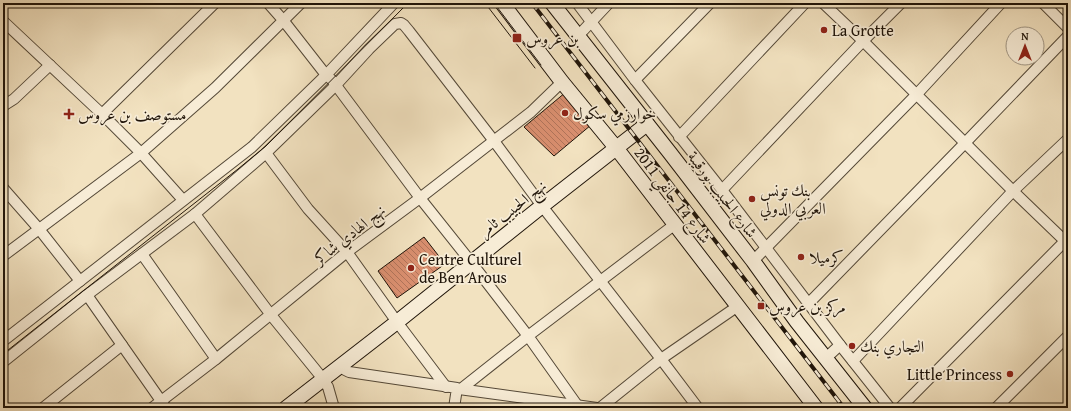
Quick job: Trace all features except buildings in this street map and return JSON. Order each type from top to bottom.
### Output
[{"type":"street","points":[[102,114],[216,3]]},
{"type":"street","points":[[268,3],[284,20],[326,75],[332,80],[420,198],[528,336],[577,405]]},
{"type":"street","points":[[3,256],[141,153],[215,88],[301,3]]},
{"type":"street","points":[[3,341],[252,147],[326,75],[394,3]]},
{"type":"street","name":"شارع 14 جانفي 2011","points":[[502,3],[562,82],[617,149],[816,408]]},
{"type":"street","name":"شارع الحبيب بورقيبة","points":[[552,3],[648,124],[753,261],[797,322],[865,408]]},
{"type":"street","points":[[577,3],[660,114],[722,190],[890,408]]},
{"type":"street","points":[[578,36],[609,3]]},
{"type":"street","points":[[635,80],[710,3]]},
{"type":"street","points":[[679,137],[805,3]]},
{"type":"street","points":[[824,3],[1013,191],[1067,241],[900,408]]},
{"type":"street","points":[[722,190],[901,3]]},
{"type":"street","points":[[753,261],[917,94],[1001,3]]},
{"type":"street","points":[[1042,3],[1068,28]]},
{"type":"street","points":[[3,21],[102,114],[141,153],[183,200]]},
{"type":"street","points":[[3,362],[87,295],[195,214],[266,153],[335,86],[369,49],[395,24],[401,23],[409,31],[494,141],[542,206],[698,408]]},
{"type":"street","points":[[809,303],[1068,36]]},
{"type":"street","points":[[3,106],[14,99],[50,65]]},
{"type":"street","name":"نهج الهادي شاكر","points":[[152,408],[163,405],[216,359],[347,252],[420,198],[531,112],[562,82]]},
{"type":"street","points":[[648,124],[660,114]]},
{"type":"street","name":"نهج الحبيب ثامر","points":[[286,408],[648,124]]},
{"type":"street","points":[[853,361],[1013,191],[1068,139]]},
{"type":"street","points":[[266,153],[308,209],[347,252],[446,387]]},
{"type":"street","points":[[3,188],[39,229],[80,280]]},
{"type":"street","points":[[195,214],[271,315],[323,379],[328,387],[334,408]]},
{"type":"street","points":[[454,408],[459,389],[674,225]]},
{"type":"street","points":[[142,254],[216,359]]},
{"type":"street","points":[[87,295],[163,405]]},
{"type":"street","points":[[341,366],[349,372],[593,408],[738,306]]},
{"type":"street","points":[[996,408],[1068,336]]},
{"type":"street","points":[[42,408],[122,345]]},
{"type":"street","points":[[826,358],[840,345]]},
{"type":"tram line","points":[[3,354],[266,146],[408,3]]},
{"type":"tram line","points":[[485,3],[535,68]]},
{"type":"tram line","points":[[494,3],[541,65]]},
{"type":"railway","points":[[532,3],[844,408]]},
{"type":"place","name":"La Grotte","points":[[824,30]]},
{"type":"place","name":"بن عروس","points":[[517,38]]},
{"type":"place","name":"خوارزمي سكول","points":[[565,113]]},
{"type":"place","name":"مستوصف بن عروس","points":[[69,114]]},
{"type":"place","name":"بنك تونس العربي الدولي","points":[[752,199]]},
{"type":"place","name":"كرميلا","points":[[801,257]]},
{"type":"place","name":"Centre Culturel de Ben Arous","points":[[411,268]]},
{"type":"place","name":"مركز بن عروس","points":[[761,306]]},
{"type":"place","name":"التجاري بنك","points":[[852,346]]},
{"type":"place","name":"Little Princess","points":[[1010,374]]}]
